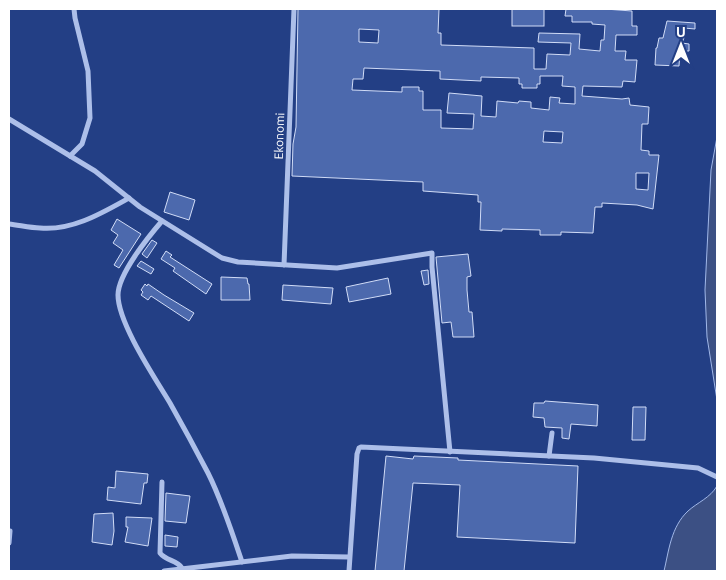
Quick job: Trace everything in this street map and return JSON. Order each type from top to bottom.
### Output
[{"type":"street","points":[[70,156],[82,144],[90,118],[88,71],[74,9]]},
{"type":"street","name":"Ekonomi","points":[[284,265],[294,9]]},
{"type":"street","points":[[9,119],[96,171],[129,198],[162,221],[222,258],[238,262],[337,268],[432,253],[434,294],[450,452]]},
{"type":"street","points":[[9,224],[54,228],[76,224],[129,198]]},
{"type":"street","points":[[162,221],[127,269],[118,293],[119,304],[122,316],[144,361],[209,475],[228,520],[242,562]]},
{"type":"street","points":[[549,456],[552,433]]},
{"type":"street","points":[[349,571],[359,448],[361,447],[594,458],[693,467],[717,477]]},
{"type":"street","points":[[162,482],[160,553],[163,557],[178,563],[182,568]]},
{"type":"street","points":[[9,543],[10,531]]},
{"type":"street","points":[[164,571],[292,556],[349,557]]},
{"type":"water","points":[[717,137],[717,400],[707,337],[705,290],[711,170]]},
{"type":"water","points":[[717,486],[717,571],[664,571],[671,539],[682,517],[707,497]]},
{"type":"building","points":[[298,9],[439,9],[438,33],[441,33],[441,45],[534,48],[534,69],[546,69],[547,54],[570,55],[571,43],[538,42],[539,33],[580,34],[579,49],[600,51],[601,40],[604,40],[605,25],[592,24],[592,22],[572,22],[572,16],[565,16],[566,9],[632,11],[632,26],[637,26],[637,35],[616,35],[615,51],[626,51],[625,60],[637,60],[635,82],[623,81],[622,87],[583,86],[582,96],[629,98],[630,105],[649,107],[648,124],[642,124],[641,150],[649,151],[649,155],[659,155],[653,209],[637,205],[602,203],[602,207],[595,207],[593,233],[561,232],[561,235],[540,235],[540,230],[480,230],[481,202],[478,202],[478,195],[423,191],[423,182],[292,176],[293,144],[296,127]],"holes":[[[359,29],[379,30],[378,43],[359,42]],[[364,68],[440,71],[440,79],[481,81],[481,77],[519,78],[519,84],[522,84],[522,88],[537,88],[537,84],[540,84],[540,76],[563,76],[562,86],[575,87],[575,104],[559,103],[560,98],[550,97],[549,110],[531,108],[531,102],[497,101],[496,117],[481,116],[482,96],[449,93],[447,113],[474,114],[473,129],[441,128],[441,110],[423,110],[423,91],[419,91],[419,87],[402,87],[402,92],[352,90],[353,79],[363,79]],[[544,131],[563,132],[562,143],[543,142]],[[636,173],[649,173],[648,190],[636,189]]]},
{"type":"building","points":[[512,9],[544,9],[544,26],[512,26]]},
{"type":"building","points":[[667,21],[695,23],[695,29],[684,28],[685,35],[682,43],[689,44],[689,51],[680,51],[679,66],[655,65],[656,48],[659,38],[663,38]]},
{"type":"building","points":[[170,192],[195,200],[189,220],[164,212]]},
{"type":"building","points":[[117,219],[141,234],[119,268],[114,265],[123,250],[113,243],[118,235],[111,230]]},
{"type":"building","points":[[152,240],[157,243],[147,258],[142,254]]},
{"type":"building","points":[[166,251],[172,255],[170,257],[212,284],[206,294],[173,271],[175,268],[161,259]]},
{"type":"building","points":[[468,254],[471,276],[467,277],[467,290],[469,312],[472,312],[474,337],[453,337],[451,322],[442,323],[436,257]]},
{"type":"building","points":[[141,261],[154,269],[151,274],[137,266]]},
{"type":"building","points":[[428,270],[429,284],[424,285],[421,271]]},
{"type":"building","points":[[221,277],[247,278],[250,300],[221,300]]},
{"type":"building","points":[[388,278],[391,294],[349,302],[346,287]]},
{"type":"building","points":[[145,284],[147,286],[148,284],[194,313],[189,321],[151,296],[148,300],[141,295],[143,292],[141,290]]},
{"type":"building","points":[[283,285],[333,288],[331,304],[282,300]]},
{"type":"building","points":[[545,401],[598,405],[597,426],[571,424],[569,439],[562,438],[562,428],[545,427],[544,418],[533,417],[534,403],[544,403]]},
{"type":"building","points":[[633,407],[646,407],[645,440],[632,440]]},
{"type":"building","points":[[386,456],[413,459],[414,456],[458,458],[458,460],[578,466],[575,543],[457,537],[460,485],[413,483],[404,571],[375,571]]},
{"type":"building","points":[[116,471],[148,474],[147,483],[144,483],[141,504],[107,500],[108,487],[115,488]]},
{"type":"building","points":[[166,493],[190,496],[186,523],[165,521]]},
{"type":"building","points":[[113,513],[114,531],[112,545],[92,542],[94,514]]},
{"type":"building","points":[[126,517],[152,518],[148,546],[125,542],[128,527],[126,527]]},
{"type":"building","points":[[165,535],[178,537],[177,547],[165,546]]}]
